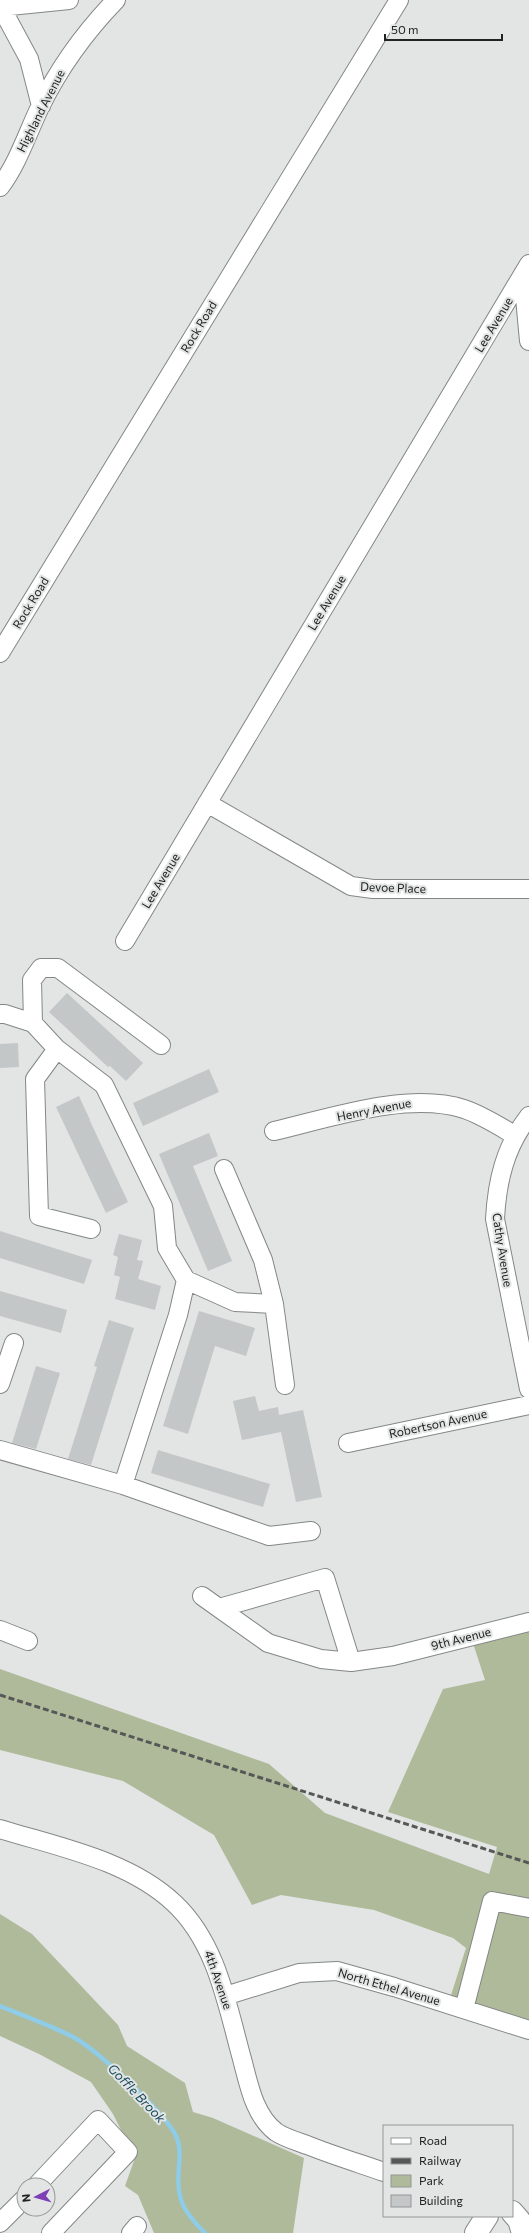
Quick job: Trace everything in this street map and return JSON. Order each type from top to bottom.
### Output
[{"type":"highway","points":[[513,2213],[519,2220],[523,2233]]},
{"type":"highway","points":[[467,2217],[472,2233]]},
{"type":"highway","points":[[476,2233],[486,2217]]},
{"type":"street","points":[[41,106],[30,60],[0,7],[69,0]]},
{"type":"street","name":"Highland Avenue","points":[[0,187],[14,165],[41,106],[60,71],[84,38],[116,0]]},
{"type":"street","name":"Rock Road","points":[[0,653],[399,0]]},
{"type":"street","points":[[526,270],[529,341]]},
{"type":"street","name":"Lee Avenue","points":[[125,941],[526,270]]},
{"type":"street","name":"Devoe Place","points":[[207,803],[351,886],[373,890],[529,889]]},
{"type":"street","points":[[33,1023],[32,980],[40,968],[58,968],[161,1045]]},
{"type":"street","points":[[0,1014],[5,1014],[33,1023],[57,1049],[104,1085],[163,1206],[167,1248],[186,1280],[235,1302],[274,1304]]},
{"type":"street","points":[[57,1049],[36,1079],[39,1216],[92,1229]]},
{"type":"street","name":"Henry Avenue","points":[[274,1131],[370,1109],[418,1102],[449,1105],[464,1109],[516,1136]]},
{"type":"street","name":"Cathy Avenue","points":[[529,1116],[516,1136],[503,1163],[496,1192],[495,1219],[529,1389]]},
{"type":"street","points":[[224,1169],[263,1260],[274,1304],[285,1385]]},
{"type":"street","points":[[123,1485],[178,1316],[186,1280]]},
{"type":"street","points":[[0,1384],[14,1344]]},
{"type":"street","name":"Robertson Avenue","points":[[348,1442],[529,1405]]},
{"type":"street","points":[[0,1450],[123,1485],[269,1536],[311,1531]]},
{"type":"street","points":[[219,1608],[325,1578],[351,1662]]},
{"type":"street","name":"9th Avenue","points":[[202,1596],[268,1643],[321,1659],[351,1662],[393,1656],[529,1622]]},
{"type":"street","points":[[0,1630],[28,1641]]},
{"type":"street","name":"4th Avenue","points":[[0,1829],[121,1869],[141,1878],[174,1903],[205,1943],[225,1996],[255,2103],[268,2124],[286,2137],[383,2172]]},
{"type":"street","points":[[464,2009],[492,1901],[529,1908]]},
{"type":"street","name":"North Ethel Avenue","points":[[225,1996],[299,1973],[337,1971],[394,1987],[529,2030]]},
{"type":"street","points":[[45,2177],[98,2120],[128,2152],[51,2233]]},
{"type":"street","points":[[0,2223],[16,2208]]},
{"type":"green space","points":[[526,1623],[529,1633],[529,2040],[446,2011],[466,1948],[453,1938],[374,1910],[281,1895],[252,1905],[214,1835],[123,1781],[0,1750],[0,1669],[269,1764],[325,1813],[489,1874],[497,1847],[388,1812],[443,1689],[485,1680],[470,1634]]},
{"type":"green space","points":[[0,1914],[32,1934],[118,2025],[127,2046],[185,2083],[193,2112],[213,2118],[304,2158],[293,2233],[154,2233],[138,2195],[125,2186],[135,2158],[113,2114],[91,2082],[39,2054],[0,2036]]},
{"type":"building","points":[[67,993],[143,1063],[126,1081],[110,1066],[108,1067],[49,1012]]},
{"type":"building","points":[[18,1043],[19,1067],[0,1068],[0,1044]]},
{"type":"building","points":[[209,1069],[219,1092],[143,1126],[133,1103]]},
{"type":"building","points":[[79,1096],[90,1120],[89,1122],[90,1121],[128,1202],[106,1213],[56,1107]]},
{"type":"building","points":[[209,1133],[218,1156],[193,1166],[232,1261],[208,1271],[159,1154]]},
{"type":"building","points":[[0,1231],[92,1260],[84,1284],[0,1258]]},
{"type":"building","points":[[119,1234],[142,1240],[137,1260],[143,1261],[138,1279],[161,1286],[155,1310],[115,1299],[120,1277],[114,1275],[118,1257],[113,1255]]},
{"type":"building","points":[[0,1291],[67,1310],[61,1333],[0,1316]]},
{"type":"building","points":[[199,1311],[255,1328],[246,1356],[215,1346],[188,1434],[163,1426]]},
{"type":"building","points":[[109,1320],[134,1328],[91,1465],[68,1459],[97,1367],[94,1366]]},
{"type":"building","points":[[36,1366],[60,1373],[36,1449],[12,1443]]},
{"type":"building","points":[[255,1396],[259,1411],[278,1407],[279,1415],[303,1410],[322,1497],[296,1502],[281,1432],[242,1440],[233,1401]]},
{"type":"building","points":[[158,1450],[270,1484],[263,1507],[151,1473]]},
{"type":"waterway","name":"Goffle Brook","points":[[0,2006],[55,2028],[73,2037],[97,2054],[145,2098],[176,2136],[180,2155],[178,2177],[182,2203],[197,2225],[205,2233]]},
{"type":"railway","points":[[0,1695],[529,1863]]}]
